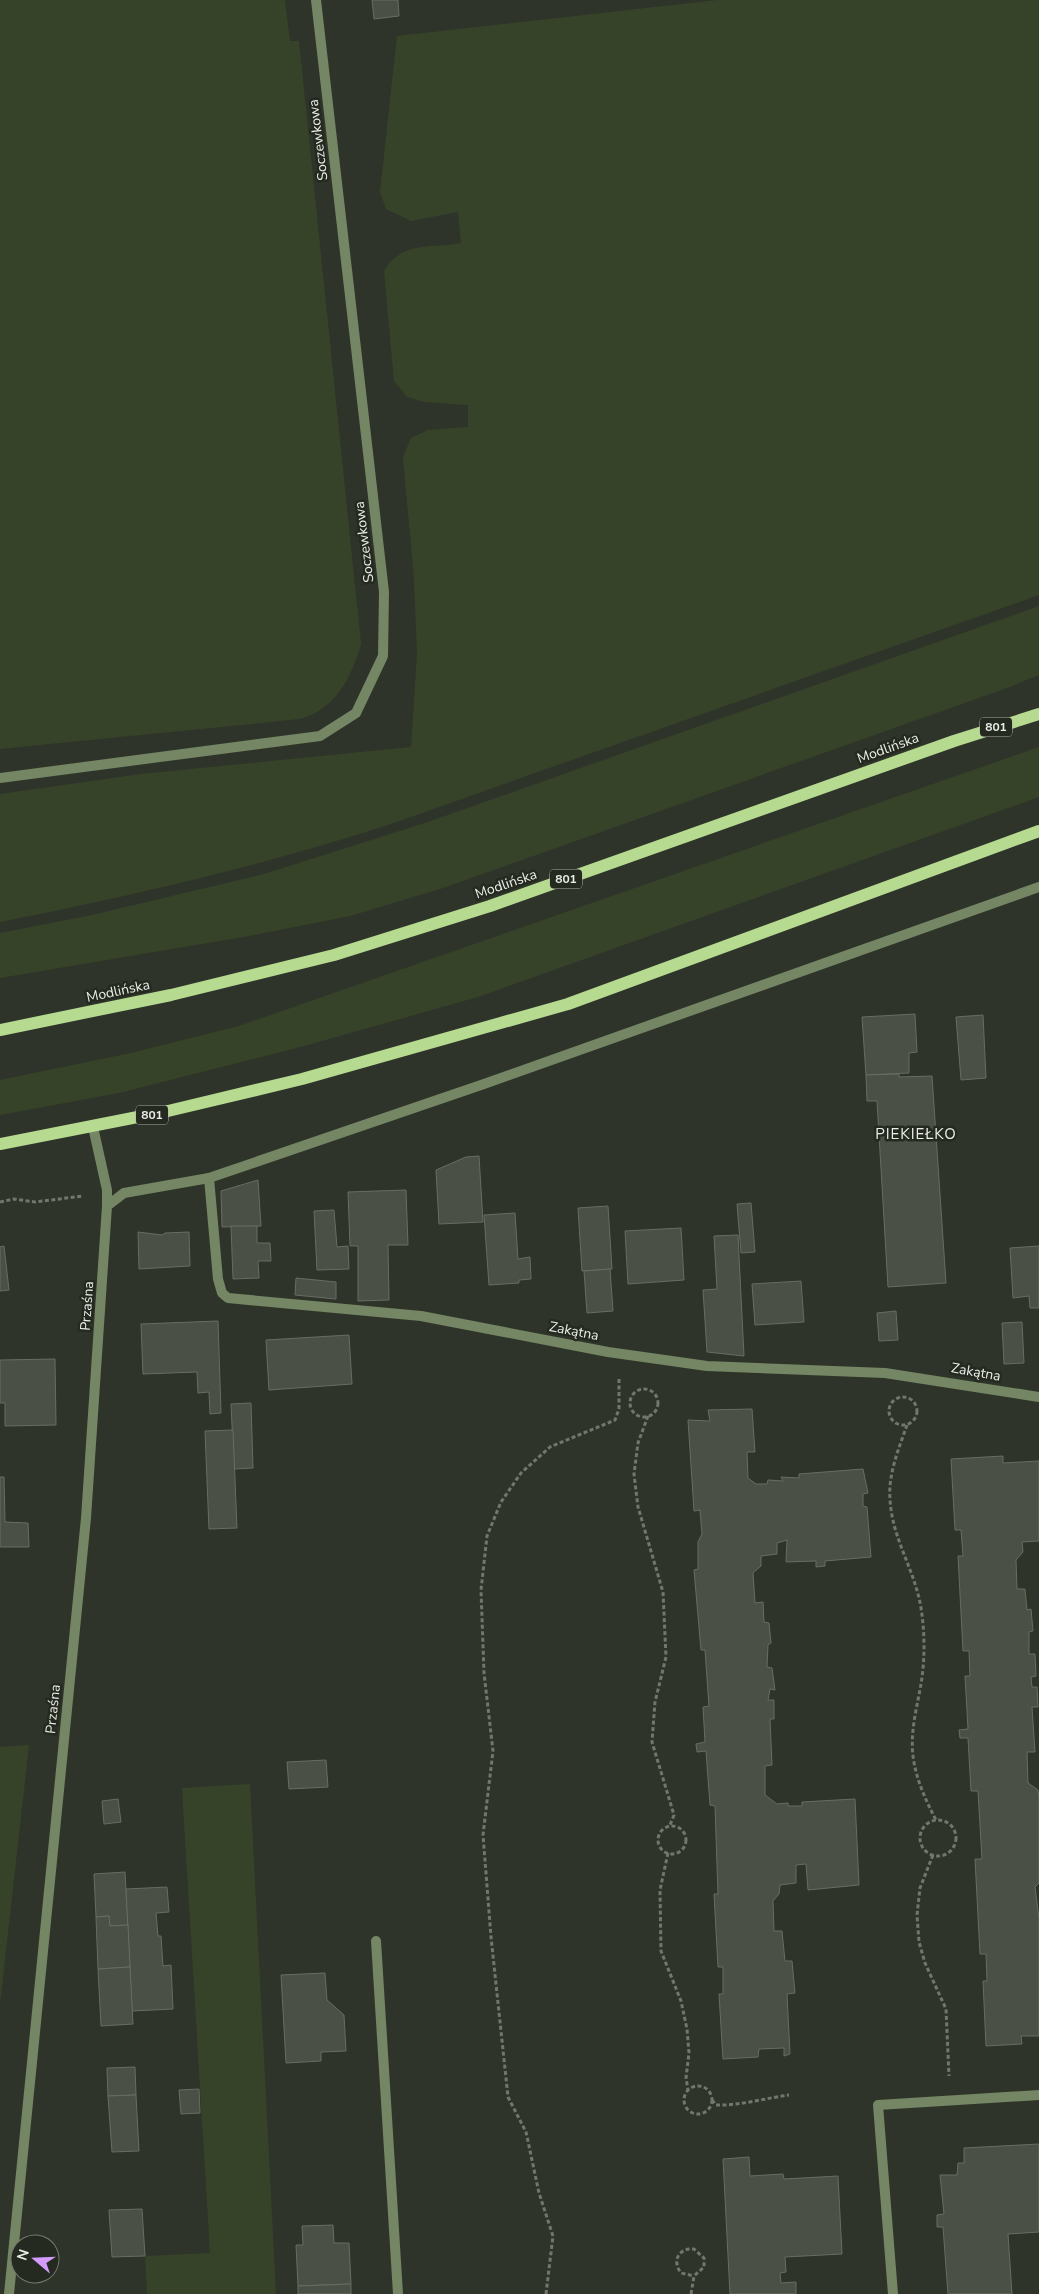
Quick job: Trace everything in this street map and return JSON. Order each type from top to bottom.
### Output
[{"type":"main road","points":[[954,741],[1039,705]]},
{"type":"main road","name":"Modlińska","points":[[0,1030],[171,995],[334,955],[490,906],[954,741],[1039,714]]},
{"type":"main road","name":"801","points":[[0,1144],[93,1127],[302,1079],[568,1004],[1039,831]]},
{"type":"street","name":"Soczewkowa","points":[[0,778],[320,736],[356,713],[383,656],[384,592],[316,0]]},
{"type":"street","points":[[108,1206],[124,1193],[209,1178],[484,1084],[1039,887]]},
{"type":"street","name":"Przaśna","points":[[9,2294],[86,1518],[108,1206],[107,1190],[93,1127]]},
{"type":"street","name":"Zakątna","points":[[209,1178],[218,1279],[222,1292],[228,1298],[421,1316],[608,1352],[707,1366],[886,1373],[1039,1397]]},
{"type":"street","points":[[376,1941],[398,2294]]},
{"type":"street","points":[[893,2294],[878,2104],[1039,2095]]},
{"type":"path","points":[[0,1202],[14,1199],[35,1202],[107,1190]]},
{"type":"path","points":[[546,2294],[554,2236],[539,2192],[526,2132],[508,2097],[491,1937],[483,1834],[494,1751],[484,1673],[480,1590],[487,1536],[500,1502],[521,1473],[550,1446],[615,1420],[619,1409],[619,1370],[608,1352]]},
{"type":"path","points":[[648,1416],[635,1414],[630,1406],[631,1397],[642,1388],[650,1390],[658,1396],[658,1406],[653,1414],[648,1416],[638,1443],[634,1474],[640,1514],[663,1592],[666,1657],[655,1702],[652,1742],[674,1814],[670,1825],[662,1830],[658,1838],[660,1847],[668,1853],[681,1851],[687,1838],[683,1830],[670,1825]]},
{"type":"path","points":[[907,1425],[898,1425],[889,1415],[890,1406],[901,1397],[909,1398],[916,1405],[917,1415],[907,1425],[891,1480],[890,1498],[897,1541],[911,1574],[921,1608],[924,1652],[914,1720],[913,1755],[921,1791],[936,1820]]},
{"type":"path","points":[[936,1820],[942,1820],[951,1825],[955,1830],[956,1841],[951,1851],[946,1854],[933,1855],[923,1848],[920,1837],[925,1825],[936,1820]]},
{"type":"path","points":[[668,1853],[660,1890],[662,1951],[681,2001],[687,2029],[689,2053],[686,2078],[688,2090],[684,2103],[692,2113],[705,2112],[712,2100]]},
{"type":"path","points":[[933,1855],[920,1888],[917,1915],[919,1942],[924,1963],[946,2009],[949,2078]]},
{"type":"path","points":[[688,2090],[696,2086],[706,2088],[716,2105],[731,2106],[754,2099],[789,2095]]},
{"type":"path","points":[[691,2294],[694,2276],[704,2267],[704,2258],[694,2249],[684,2249],[678,2256],[676,2265],[681,2273],[694,2276]]},
{"type":"green space","points":[[0,0],[285,0],[290,41],[299,41],[361,644],[352,670],[343,687],[322,709],[312,714],[300,719],[0,749]]},
{"type":"green space","points":[[717,0],[1039,0],[1039,595],[388,825],[292,854],[196,879],[0,922],[0,794],[141,774],[411,747],[417,654],[414,578],[403,457],[411,438],[428,430],[468,427],[468,405],[424,402],[407,397],[394,381],[384,271],[391,261],[409,250],[461,243],[458,212],[411,221],[386,209],[380,192],[397,36]]},
{"type":"green space","points":[[1039,606],[1039,675],[1007,688],[440,889],[350,916],[249,936],[0,978],[0,933],[92,915],[264,874],[428,822]]},
{"type":"green space","points":[[1039,747],[1039,797],[478,997],[304,1046],[119,1093],[0,1115],[0,1080],[131,1053],[239,1026]]},
{"type":"green space","points":[[29,1745],[0,2004],[0,1747]]},
{"type":"green space","points":[[250,1784],[276,2294],[147,2294],[145,2256],[210,2253],[182,1788]]},
{"type":"building","points":[[372,0],[398,0],[399,16],[374,19]]},
{"type":"building","points":[[915,1014],[917,1052],[909,1053],[909,1073],[866,1075],[862,1017]]},
{"type":"building","points":[[983,1015],[986,1078],[961,1080],[956,1017]]},
{"type":"building","points":[[899,1074],[899,1077],[932,1076],[946,1283],[888,1287],[877,1101],[867,1101],[866,1075]]},
{"type":"building","points":[[479,1156],[483,1222],[439,1224],[436,1170],[466,1157]]},
{"type":"building","points":[[258,1180],[261,1226],[222,1227],[221,1191]]},
{"type":"building","points":[[406,1190],[408,1245],[388,1245],[389,1300],[358,1301],[358,1246],[350,1246],[348,1192]]},
{"type":"building","points":[[751,1203],[755,1252],[741,1253],[737,1204]]},
{"type":"building","points":[[608,1206],[612,1269],[582,1271],[578,1208]]},
{"type":"building","points":[[334,1210],[337,1247],[348,1246],[349,1269],[317,1270],[314,1211]]},
{"type":"building","points":[[515,1213],[518,1259],[530,1257],[531,1279],[519,1280],[519,1283],[489,1285],[484,1215]]},
{"type":"building","points":[[231,1226],[257,1226],[257,1243],[270,1243],[271,1261],[258,1261],[259,1278],[233,1279]]},
{"type":"building","points":[[681,1228],[684,1280],[628,1284],[625,1231]]},
{"type":"building","points":[[138,1232],[162,1235],[165,1233],[189,1232],[190,1266],[139,1269]]},
{"type":"building","points":[[738,1235],[744,1356],[707,1352],[703,1290],[717,1289],[714,1236]]},
{"type":"building","points":[[4,1246],[9,1290],[0,1291],[0,1247]]},
{"type":"building","points":[[1039,1246],[1039,1308],[1030,1308],[1029,1296],[1013,1298],[1010,1248]]},
{"type":"building","points":[[610,1269],[613,1311],[587,1313],[584,1271]]},
{"type":"building","points":[[296,1278],[336,1282],[336,1299],[295,1295]]},
{"type":"building","points":[[801,1281],[804,1322],[755,1325],[752,1284]]},
{"type":"building","points":[[896,1311],[898,1340],[879,1341],[877,1313]]},
{"type":"building","points":[[218,1321],[221,1413],[210,1414],[209,1392],[198,1393],[197,1372],[143,1374],[141,1324]]},
{"type":"building","points":[[1022,1322],[1024,1363],[1004,1364],[1002,1323]]},
{"type":"building","points":[[349,1335],[352,1384],[269,1390],[266,1340]]},
{"type":"building","points":[[55,1359],[56,1425],[5,1426],[5,1403],[0,1403],[0,1360]]},
{"type":"building","points":[[251,1403],[253,1468],[234,1469],[231,1404]]},
{"type":"building","points":[[752,1409],[755,1452],[747,1452],[748,1478],[756,1484],[767,1484],[768,1480],[783,1481],[781,1477],[799,1478],[799,1474],[863,1469],[868,1493],[863,1494],[863,1506],[867,1507],[871,1557],[825,1561],[825,1566],[816,1567],[816,1561],[786,1562],[787,1540],[777,1543],[777,1554],[761,1556],[761,1566],[753,1573],[755,1603],[763,1602],[764,1622],[769,1623],[771,1643],[768,1645],[767,1667],[772,1668],[775,1690],[770,1689],[768,1700],[774,1700],[774,1719],[770,1719],[772,1765],[765,1766],[765,1795],[777,1804],[788,1803],[788,1806],[802,1806],[802,1802],[855,1799],[859,1885],[808,1890],[806,1864],[796,1865],[796,1883],[780,1885],[779,1894],[773,1901],[774,1931],[782,1931],[785,1961],[792,1961],[795,1993],[787,1994],[790,2054],[784,2056],[784,2048],[759,2049],[758,2057],[723,2059],[719,1994],[723,1994],[723,1967],[718,1967],[714,1894],[718,1894],[715,1806],[710,1805],[706,1751],[697,1752],[696,1744],[705,1742],[703,1707],[709,1706],[705,1650],[701,1650],[694,1570],[698,1569],[698,1542],[702,1534],[700,1510],[694,1511],[688,1420],[710,1421],[708,1410]]},
{"type":"building","points":[[233,1430],[237,1528],[209,1529],[205,1431]]},
{"type":"building","points":[[1003,1456],[1003,1463],[1039,1461],[1039,1541],[1022,1542],[1023,1552],[1016,1560],[1017,1589],[1025,1589],[1027,1610],[1031,1609],[1033,1631],[1029,1632],[1029,1654],[1035,1654],[1036,1676],[1031,1677],[1032,1687],[1037,1687],[1038,1707],[1032,1707],[1035,1752],[1027,1752],[1028,1783],[1038,1790],[1039,1798],[1039,1883],[1035,1887],[1039,1919],[1039,2036],[1021,2036],[1022,2044],[986,2046],[983,1981],[987,1981],[986,1954],[980,1954],[975,1859],[982,1859],[978,1791],[971,1791],[968,1738],[960,1738],[959,1730],[968,1729],[965,1676],[970,1676],[969,1651],[963,1651],[958,1556],[963,1556],[961,1530],[955,1530],[951,1459]]},
{"type":"building","points":[[0,1477],[4,1477],[5,1522],[28,1523],[29,1547],[0,1547]]},
{"type":"building","points":[[326,1760],[328,1787],[289,1789],[287,1762]]},
{"type":"building","points":[[118,1799],[121,1822],[104,1824],[102,1801]]},
{"type":"building","points":[[125,1872],[128,1925],[110,1926],[109,1916],[96,1917],[94,1874]]},
{"type":"building","points":[[167,1887],[169,1912],[156,1913],[158,1936],[161,1936],[163,1966],[171,1965],[173,2009],[132,2011],[126,1889]]},
{"type":"building","points":[[109,1916],[110,1926],[128,1925],[130,1967],[98,1969],[96,1917]]},
{"type":"building","points":[[130,1967],[133,2024],[101,2026],[98,1969]]},
{"type":"building","points":[[325,1973],[327,2000],[344,2015],[346,2051],[321,2052],[321,2061],[286,2063],[281,1975]]},
{"type":"building","points":[[135,2067],[136,2095],[108,2096],[107,2068]]},
{"type":"building","points":[[199,2089],[200,2113],[181,2114],[179,2090]]},
{"type":"building","points":[[136,2095],[139,2151],[112,2152],[108,2096]]},
{"type":"building","points":[[1039,2144],[1039,2232],[1008,2234],[1012,2294],[948,2294],[943,2227],[937,2227],[937,2215],[944,2214],[940,2175],[957,2175],[958,2163],[964,2163],[964,2148]]},
{"type":"building","points":[[749,2157],[750,2176],[783,2174],[784,2179],[838,2176],[842,2254],[785,2257],[786,2272],[780,2273],[781,2283],[796,2282],[796,2294],[730,2294],[723,2159]]},
{"type":"building","points":[[142,2209],[145,2256],[112,2257],[109,2210]]},
{"type":"building","points":[[333,2225],[334,2243],[349,2243],[351,2284],[298,2286],[296,2245],[303,2245],[302,2226]]},
{"type":"building","points":[[351,2284],[351,2294],[298,2294],[298,2286]]},
{"type":"district","name":"PIEKIEŁKO","points":[[916,1134]]}]
